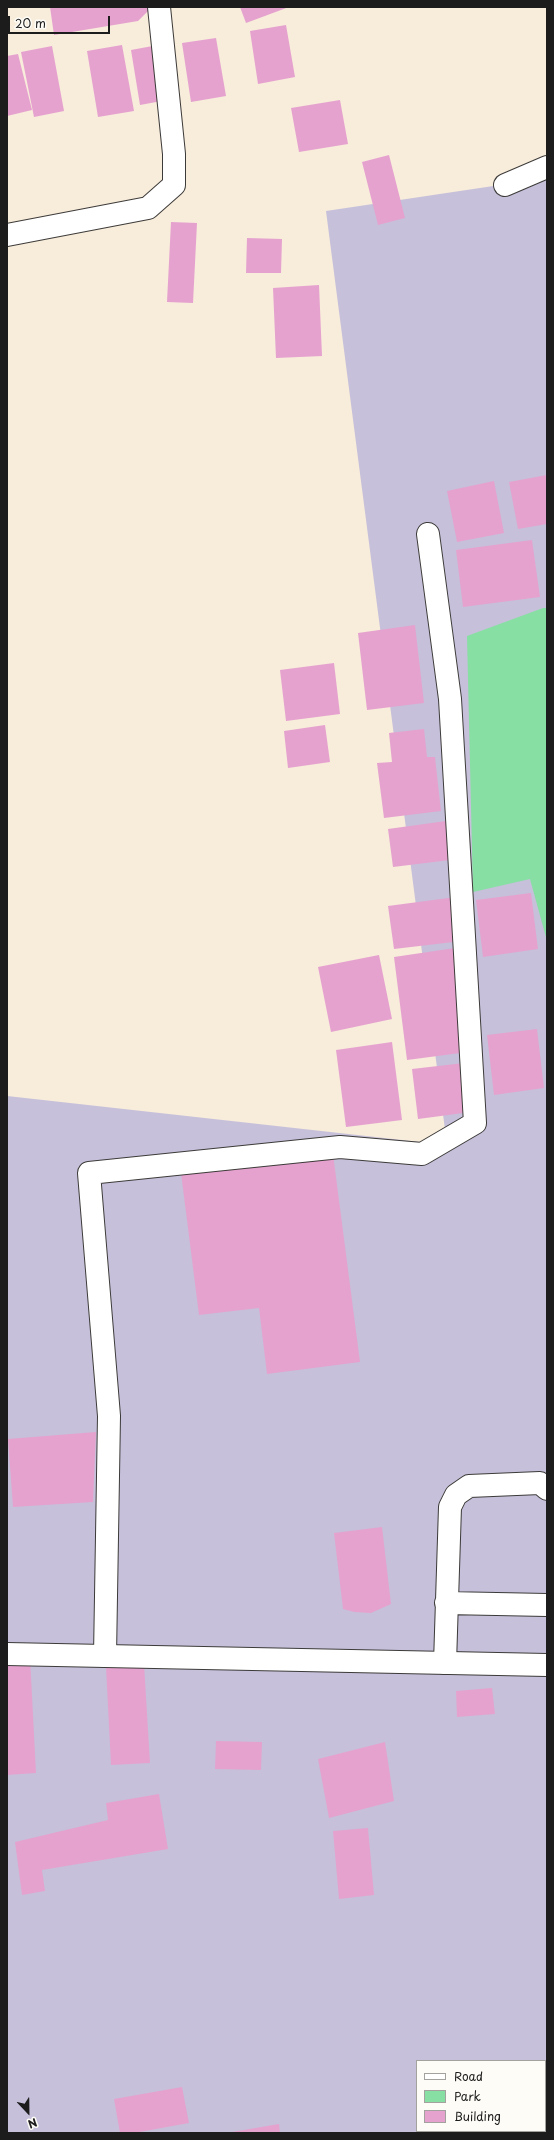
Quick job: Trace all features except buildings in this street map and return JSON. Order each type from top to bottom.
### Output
[{"type":"street","points":[[7,236],[148,208],[174,184],[174,154],[159,7]]},
{"type":"street","points":[[505,184],[547,167]]},
{"type":"street","points":[[105,1656],[109,1416],[89,1173],[340,1147],[422,1154],[475,1123],[450,699],[428,534]]},
{"type":"street","points":[[445,1663],[450,1507],[456,1496],[469,1486],[540,1483],[547,1489]]},
{"type":"street","points":[[446,1603],[547,1605]]},
{"type":"street","points":[[7,1654],[547,1666]]},
{"type":"shaded area","points":[[547,178],[547,2133],[7,2133],[7,1096],[447,1145],[326,211]]},
{"type":"green space","points":[[543,608],[547,608],[547,941],[530,879],[473,892],[467,636]]}]
